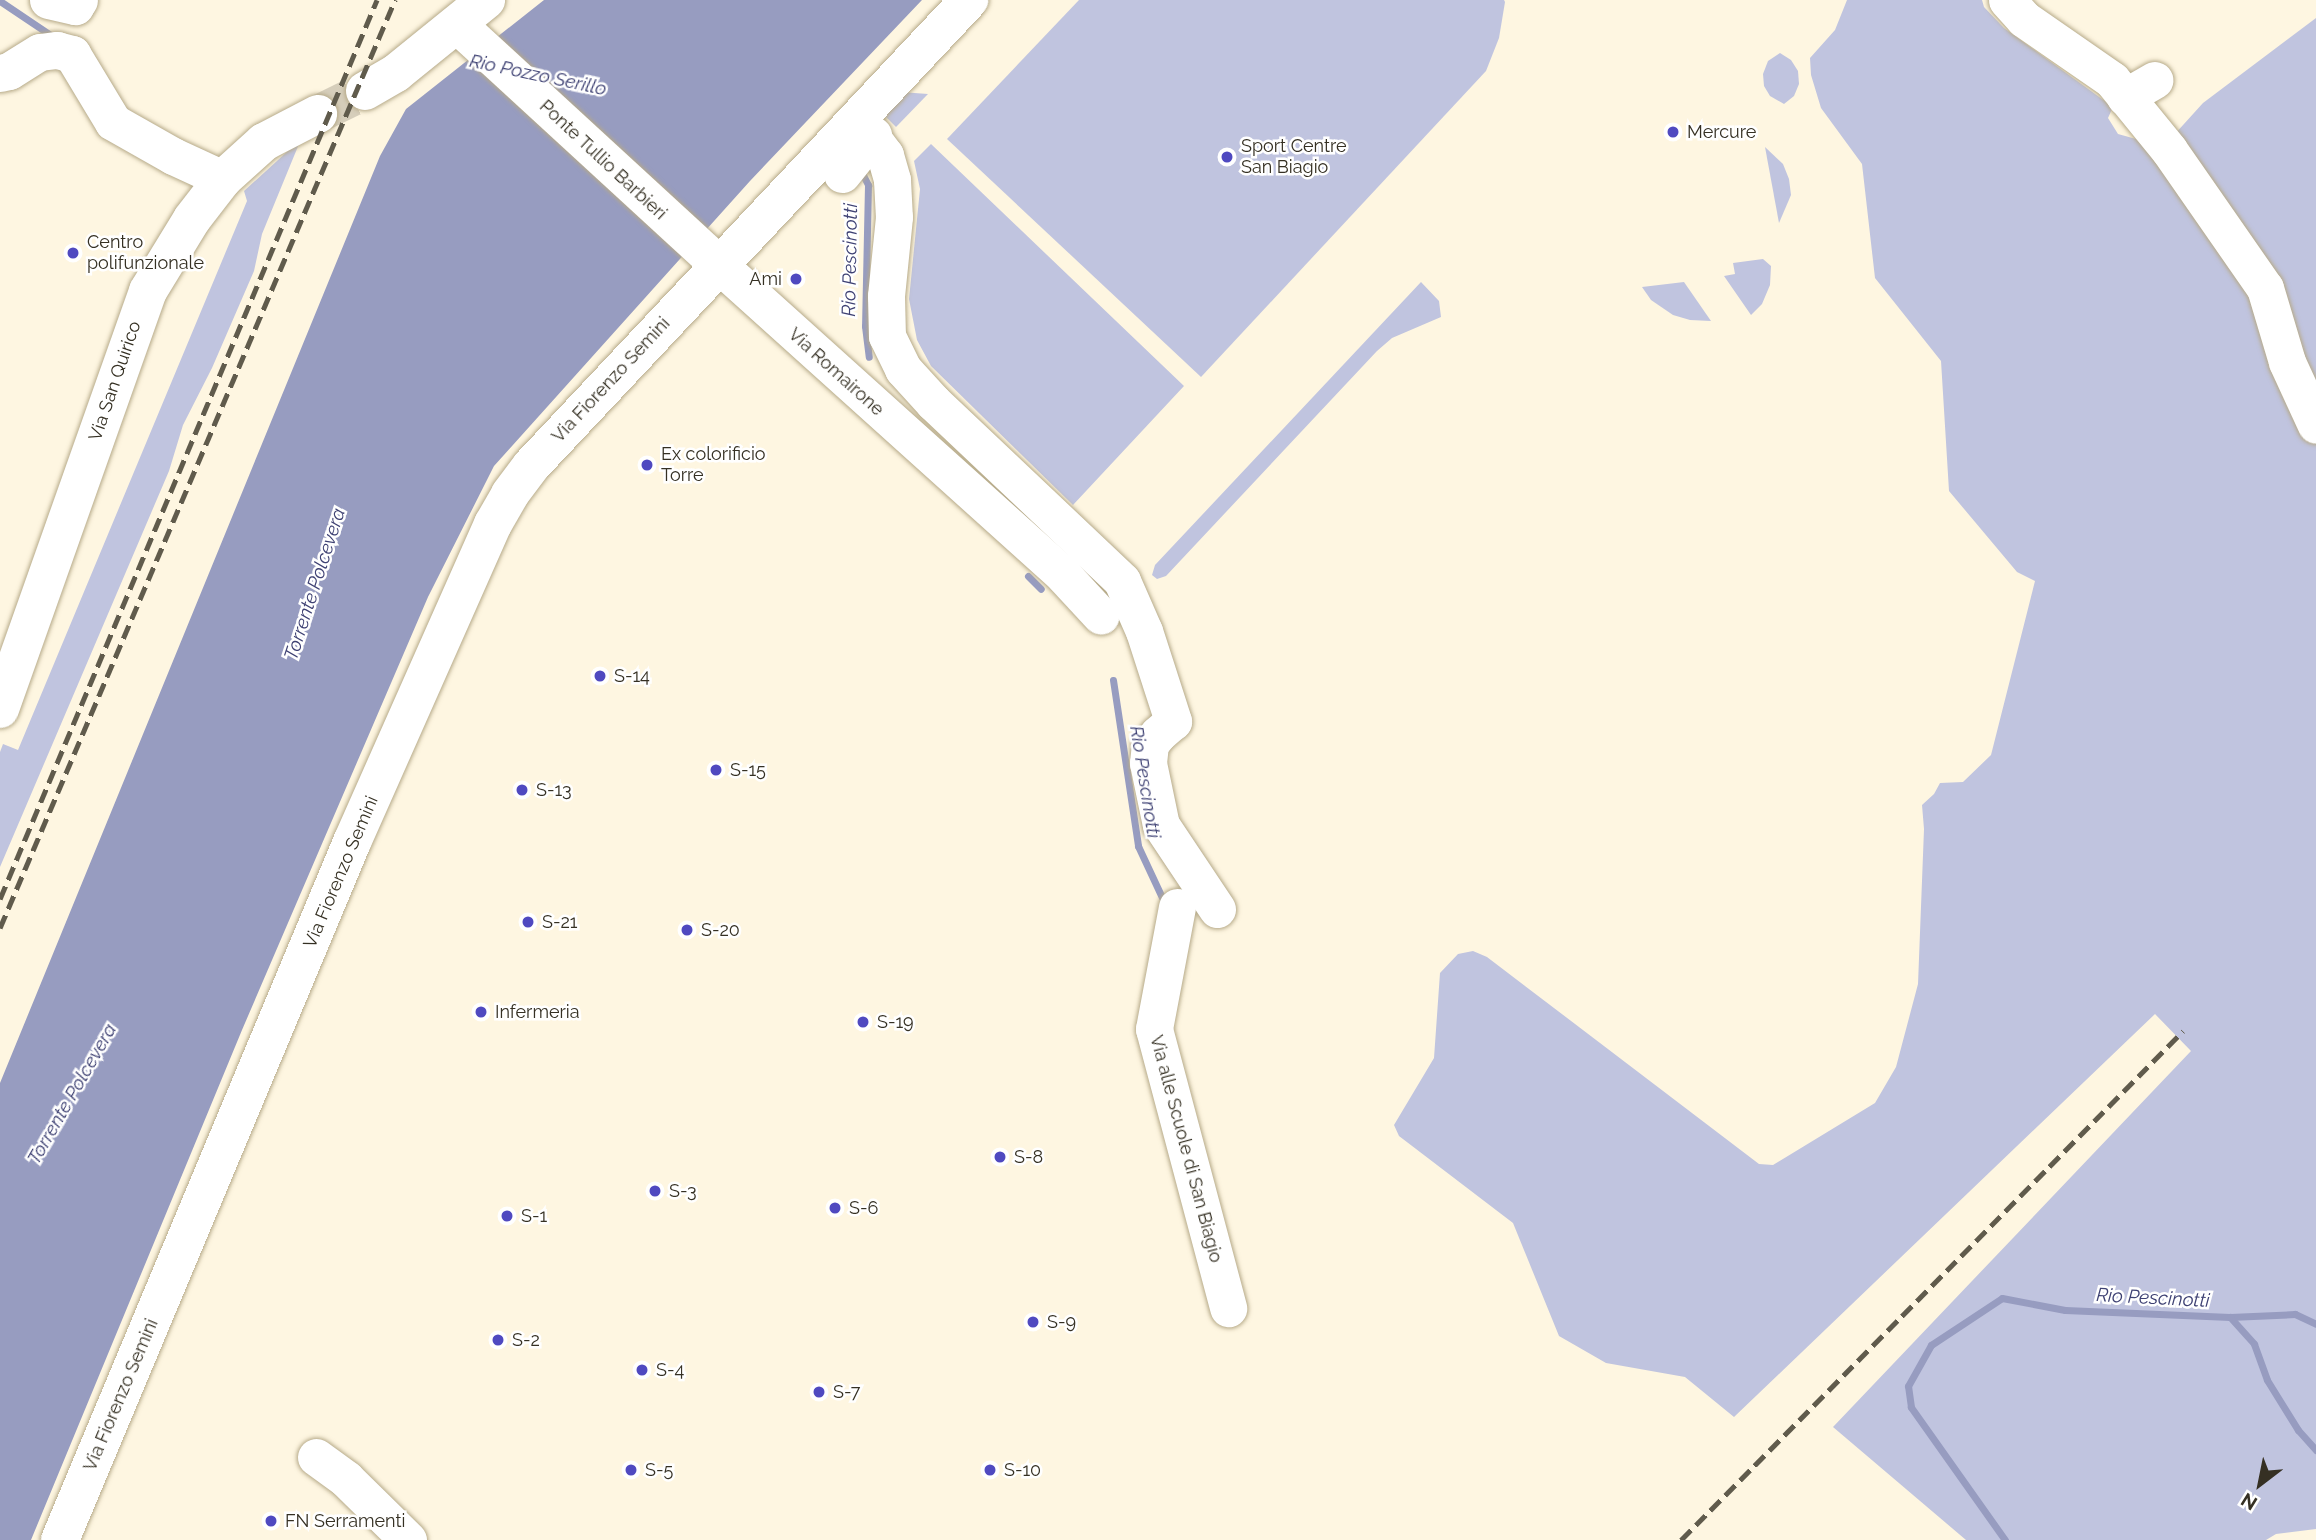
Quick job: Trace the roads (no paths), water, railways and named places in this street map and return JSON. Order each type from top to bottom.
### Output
[{"type":"main road","points":[[365,91],[470,37],[486,0]]},
{"type":"main road","points":[[706,254],[866,127],[969,0]]},
{"type":"main road","name":"Ponte Tullio Barbieri","points":[[470,37],[706,254]]},
{"type":"main road","name":"Via San Quirico","points":[[0,709],[148,291],[192,219],[223,179],[264,142],[318,114]]},
{"type":"main road","name":"Via Fiorenzo Semini","points":[[60,1540],[352,842],[493,524],[531,467],[706,254]]},
{"type":"street","points":[[48,0],[75,6],[79,0]]},
{"type":"street","points":[[2007,0],[2024,19],[2112,80],[2140,88],[2169,150],[2265,288],[2287,362],[2316,425]]},
{"type":"street","points":[[0,73],[9,71],[40,52],[57,50],[72,54],[113,122],[173,156],[223,179]]},
{"type":"street","points":[[842,174],[866,127],[886,155],[892,180],[894,217],[886,296],[887,336],[903,369],[933,402],[1122,581],[1144,631],[1173,721],[1150,744],[1148,763],[1161,825],[1184,864],[1211,896],[1217,909]]},
{"type":"street","name":"Via Romairone","points":[[706,254],[1064,576],[1101,616]]},
{"type":"street","name":"Via alle Scuole di San Biagio","points":[[1177,907],[1154,1030],[1228,1308]]},
{"type":"street","points":[[316,1457],[346,1479],[408,1540]]},
{"type":"water","name":"Torrente Polcevera","points":[[544,0],[922,0],[750,181],[494,466],[428,597],[242,1030],[31,1540],[0,1540],[0,1083],[380,156],[406,109]]},
{"type":"waterway","name":"Rio Pozzo Serillo","points":[[0,1],[55,38]]},
{"type":"waterway","name":"Rio Pescinotti","points":[[861,171],[868,185],[865,326],[869,357]]},
{"type":"waterway","name":"Rio Pescinotti","points":[[1028,576],[1041,589]]},
{"type":"waterway","name":"Rio Pescinotti","points":[[1113,680],[1138,846],[1165,904]]},
{"type":"waterway","name":"Rio Pescinotti","points":[[2005,1540],[1911,1407],[1908,1386],[1931,1345],[2002,1298],[2065,1310],[2230,1317],[2254,1344],[2267,1380],[2298,1430],[2316,1450]]},
{"type":"waterway","points":[[2230,1317],[2295,1314],[2316,1324]]},
{"type":"tunnel","points":[[318,114],[365,91]]},
{"type":"railway","points":[[0,899],[377,0]]},
{"type":"railway","points":[[0,928],[395,0]]},
{"type":"railway","points":[[1681,1540],[2183,1031]]},
{"type":"place","name":"Mercure","points":[[1673,132]]},
{"type":"place","name":"Sport Centre San Biagio","points":[[1227,157]]},
{"type":"place","name":"Centro polifunzionale","points":[[73,253]]},
{"type":"place","name":"Ami","points":[[796,279]]},
{"type":"place","name":"Ex colorificio Torre","points":[[647,465]]},
{"type":"place","name":"S-14","points":[[600,676]]},
{"type":"place","name":"S-15","points":[[716,770]]},
{"type":"place","name":"S-13","points":[[522,790]]},
{"type":"place","name":"S-21","points":[[528,922]]},
{"type":"place","name":"S-20","points":[[687,930]]},
{"type":"place","name":"Infermeria","points":[[481,1012]]},
{"type":"place","name":"S-19","points":[[863,1022]]},
{"type":"place","name":"S-8","points":[[1000,1157]]},
{"type":"place","name":"S-3","points":[[655,1191]]},
{"type":"place","name":"S-6","points":[[835,1208]]},
{"type":"place","name":"S-1","points":[[507,1216]]},
{"type":"place","name":"S-9","points":[[1033,1322]]},
{"type":"place","name":"S-2","points":[[498,1340]]},
{"type":"place","name":"S-4","points":[[642,1370]]},
{"type":"place","name":"S-7","points":[[819,1392]]},
{"type":"place","name":"S-5","points":[[631,1470]]},
{"type":"place","name":"S-10","points":[[990,1470]]},
{"type":"place","name":"FN Serramenti","points":[[271,1521]]}]
